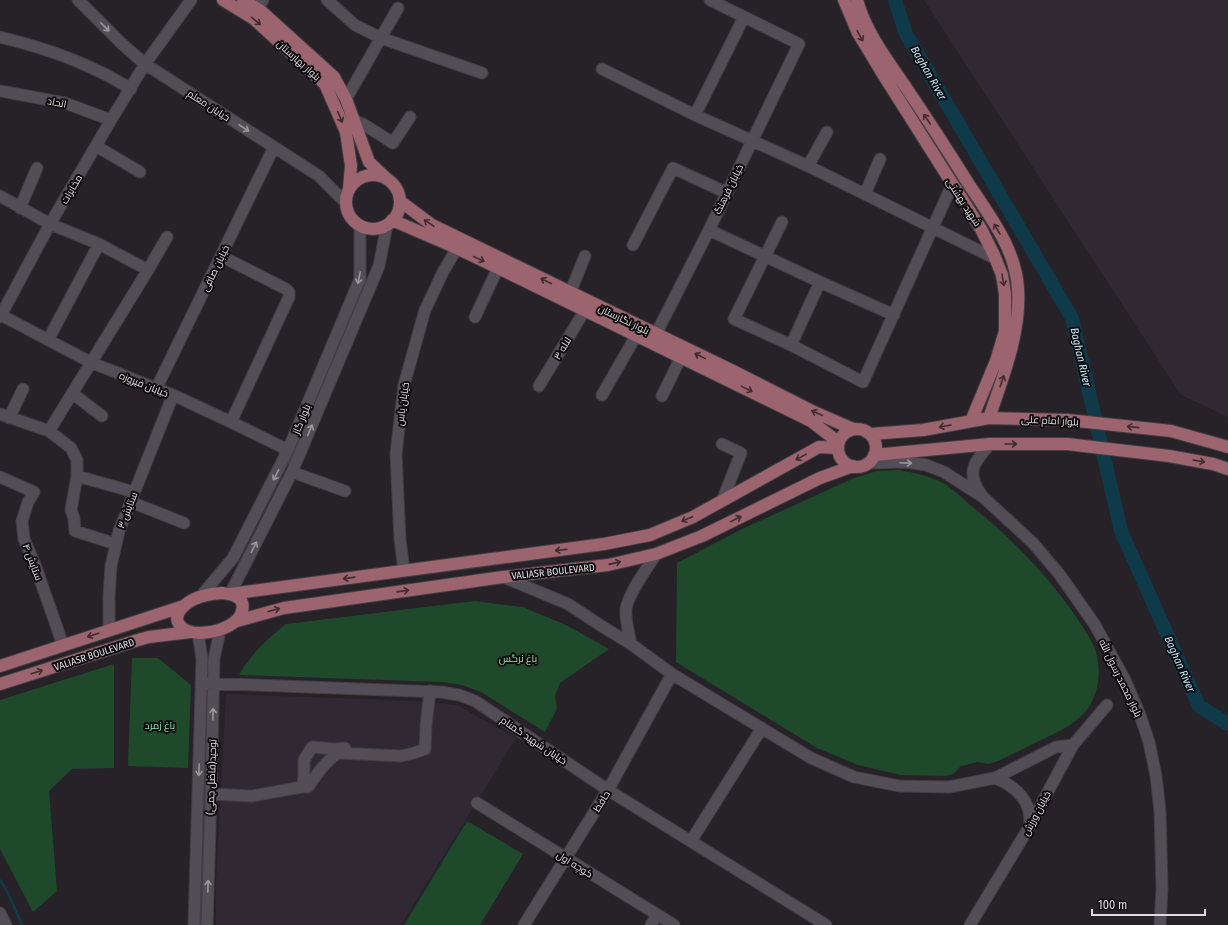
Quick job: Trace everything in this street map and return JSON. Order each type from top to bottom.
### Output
[{"type":"main road","name":"بلوار بهارستان","points":[[223,0],[254,20],[326,84],[346,132],[351,166],[349,189]]},
{"type":"main road","name":"بلوار بهارستان","points":[[243,0],[259,4],[334,77],[346,100],[369,162],[386,178]]},
{"type":"main road","name":"شهید بهشتی","points":[[844,0],[858,33],[928,147],[981,229],[1002,275],[1005,294],[1005,331],[996,361],[971,421]]},
{"type":"main road","name":"شهید بهشتی","points":[[857,0],[860,11],[870,33],[997,229],[1006,245],[1014,268],[1018,288],[1018,303],[1014,337],[1006,369],[989,418]]},
{"type":"main road","points":[[928,147],[940,139]]},
{"type":"main road","points":[[351,166],[357,169],[363,169],[369,162]]},
{"type":"main road","points":[[365,176],[379,176],[386,178],[396,188],[400,201],[397,215],[390,223],[374,229],[360,226],[350,216],[346,203],[349,189],[353,183],[365,176]]},
{"type":"main road","name":"بلوار نگارستان","points":[[400,201],[432,226],[814,412],[853,429]]},
{"type":"main road","name":"بلوار نگارستان","points":[[390,223],[457,248],[811,421],[838,445]]},
{"type":"main road","name":"بلوار امام علی","points":[[871,434],[923,430],[989,418],[1068,420],[1172,431],[1228,447]]},
{"type":"main road","points":[[859,428],[871,434],[876,444],[871,459],[863,466],[853,466],[844,462],[838,453],[838,445],[842,435],[849,430],[859,428]]},
{"type":"main road","points":[[871,459],[990,444],[1067,444],[1169,456],[1213,464],[1228,469]]},
{"type":"main road","name":"VALIASR BOULEVARD","points":[[230,594],[604,544],[650,535],[693,517],[819,447],[838,445]]},
{"type":"main road","name":"VALIASR BOULEVARD","points":[[237,621],[284,608],[503,576],[608,565],[656,554],[702,536],[820,478],[853,466]]},
{"type":"main road","points":[[210,594],[230,594],[238,598],[242,605],[242,614],[237,621],[220,630],[194,633],[182,629],[178,621],[178,613],[184,606],[201,596],[210,594]]},
{"type":"main road","name":"VALIASR BOULEVARD","points":[[0,666],[184,606]]},
{"type":"main road","points":[[142,619],[151,621],[154,626],[153,634],[149,637]]},
{"type":"main road","name":"VALIASR BOULEVARD","points":[[0,684],[149,637],[194,633]]},
{"type":"street","name":"خیابان معلم","points":[[78,0],[121,43],[145,64],[319,176],[346,203]]},
{"type":"street","name":"مخابرات","points":[[0,316],[50,224],[111,120],[145,64],[191,0]]},
{"type":"street","points":[[328,0],[355,25],[381,38],[482,73]]},
{"type":"street","points":[[695,115],[744,17],[710,0]]},
{"type":"street","points":[[346,100],[398,8]]},
{"type":"street","name":"خیابان فرهنگ","points":[[656,334],[709,230],[799,44],[744,17]]},
{"type":"street","points":[[0,37],[22,42],[96,69],[131,89]]},
{"type":"street","points":[[602,69],[695,115],[808,166],[996,259]]},
{"type":"street","name":"اتحاد","points":[[0,91],[65,103],[111,120]]},
{"type":"street","points":[[353,120],[364,124],[393,143],[410,117]]},
{"type":"street","points":[[808,166],[827,132]]},
{"type":"street","points":[[96,146],[140,172]]},
{"type":"street","name":"خیابان صافی","points":[[156,389],[274,147]]},
{"type":"street","points":[[865,194],[880,159]]},
{"type":"street","points":[[20,208],[37,168]]},
{"type":"street","points":[[633,245],[672,168],[727,193]]},
{"type":"street","points":[[782,222],[734,319],[791,345],[863,382],[952,185]]},
{"type":"street","points":[[0,196],[50,224],[99,244],[148,270]]},
{"type":"street","name":"بلوار گاز","points":[[230,594],[292,472],[379,266],[390,223]]},
{"type":"street","name":"بلوار گاز","points":[[201,596],[233,558],[288,450],[360,279],[360,226]]},
{"type":"street","points":[[709,230],[894,315]]},
{"type":"street","points":[[50,431],[90,362],[167,237]]},
{"type":"street","points":[[48,340],[99,244]]},
{"type":"street","name":"خیابان یاس","points":[[404,570],[400,540],[396,454],[404,385],[425,310],[443,272],[457,248]]},
{"type":"street","points":[[221,256],[286,289],[289,292],[289,297],[231,422]]},
{"type":"street","points":[[570,292],[585,256]]},
{"type":"street","points":[[361,262],[366,259],[371,259],[379,266]]},
{"type":"street","points":[[475,317],[498,268]]},
{"type":"street","points":[[791,345],[820,282]]},
{"type":"street","name":"لاله ۳","points":[[539,386],[585,310]]},
{"type":"street","name":"خیابان فیروزه","points":[[0,316],[90,362],[172,395],[288,450]]},
{"type":"street","points":[[602,395],[636,336]]},
{"type":"street","points":[[662,396],[682,358]]},
{"type":"street","points":[[23,389],[4,416],[50,431],[71,448],[77,460],[77,476],[71,510],[74,518],[75,531],[116,544]]},
{"type":"street","points":[[72,393],[102,416]]},
{"type":"street","name":"ستایش ۳","points":[[109,630],[111,566],[119,531],[172,395]]},
{"type":"street","points":[[722,444],[741,453],[722,500]]},
{"type":"street","points":[[983,497],[974,484],[973,470],[976,460],[990,444]]},
{"type":"street","points":[[871,459],[926,465],[944,472],[983,497]]},
{"type":"street","points":[[292,472],[345,491]]},
{"type":"street","points":[[77,476],[133,497],[184,523]]},
{"type":"street","name":"ستایش ۴","points":[[0,477],[34,492],[28,502],[22,521],[24,539],[34,562],[63,645]]},
{"type":"street","name":"بلوار محمد رسول الله","points":[[983,497],[1033,543],[1078,599],[1095,625],[1125,680],[1140,715],[1149,742],[1160,811],[1162,889],[1160,925]]},
{"type":"street","points":[[631,644],[627,624],[626,607],[631,595],[656,554]]},
{"type":"street","points":[[226,567],[229,575],[235,576],[240,572]]},
{"type":"street","points":[[503,576],[568,604],[631,644],[672,674],[812,758],[854,777],[899,786],[949,787],[996,778],[1056,747],[1072,745]]},
{"type":"street","name":"توحید(فاضل جمی)","points":[[207,925],[209,835],[212,794],[214,659],[220,630]]},
{"type":"street","name":"توحید(فاضل جمی)","points":[[194,633],[202,659],[194,925]]},
{"type":"street","name":"حافظ","points":[[524,925],[608,790],[672,674]]},
{"type":"street","name":"خیابان شهید گمنام","points":[[201,683],[427,691],[459,695],[475,702],[608,790],[826,925]]},
{"type":"street","points":[[305,787],[304,760],[312,747],[334,749],[358,747],[392,748],[409,750],[419,746],[427,691]]},
{"type":"street","points":[[212,794],[252,796],[305,787],[332,757],[338,753],[401,756],[425,749],[427,691]]},
{"type":"street","name":"خیابان ورزش","points":[[970,925],[1028,830],[1072,745],[1107,705]]},
{"type":"street","points":[[691,841],[762,728]]},
{"type":"street","points":[[996,778],[1013,787],[1025,802],[1029,811],[1030,821],[1028,830]]},
{"type":"street","name":"کوچه اول","points":[[477,803],[674,925]]},
{"type":"street","points":[[197,834],[209,835]]},
{"type":"street","points":[[651,925],[657,915]]},
{"type":"shaded area","points":[[924,0],[1228,0],[1228,417],[1181,395]]},
{"type":"shaded area","points":[[226,694],[414,701],[457,705],[516,738],[401,925],[216,925],[216,878]]},
{"type":"green space","points":[[900,470],[927,477],[946,485],[1013,543],[1053,586],[1077,618],[1089,637],[1097,656],[1099,671],[1096,692],[1085,712],[1074,722],[1060,731],[998,761],[989,764],[978,762],[961,766],[953,774],[945,776],[901,775],[858,765],[817,748],[676,662],[677,563],[742,529],[854,478],[877,471]]},
{"type":"green space","name":"باغ نرگس","points":[[475,601],[523,607],[568,626],[609,649],[560,683],[555,696],[557,709],[545,732],[481,692],[462,685],[441,682],[239,675],[260,647],[286,624]]},
{"type":"green space","name":"باغ زمرد","points":[[132,658],[158,658],[191,685],[188,768],[128,766]]},
{"type":"green space","points":[[114,664],[114,768],[72,769],[49,791],[57,891],[33,912],[0,849],[0,700]]},
{"type":"green space","points":[[467,821],[523,854],[480,925],[404,925]]},
{"type":"waterway","name":"Baghan River","points":[[895,0],[906,34],[1072,318],[1121,531],[1199,706],[1228,724]]},
{"type":"waterway","points":[[0,880],[7,891],[22,925]]}]
